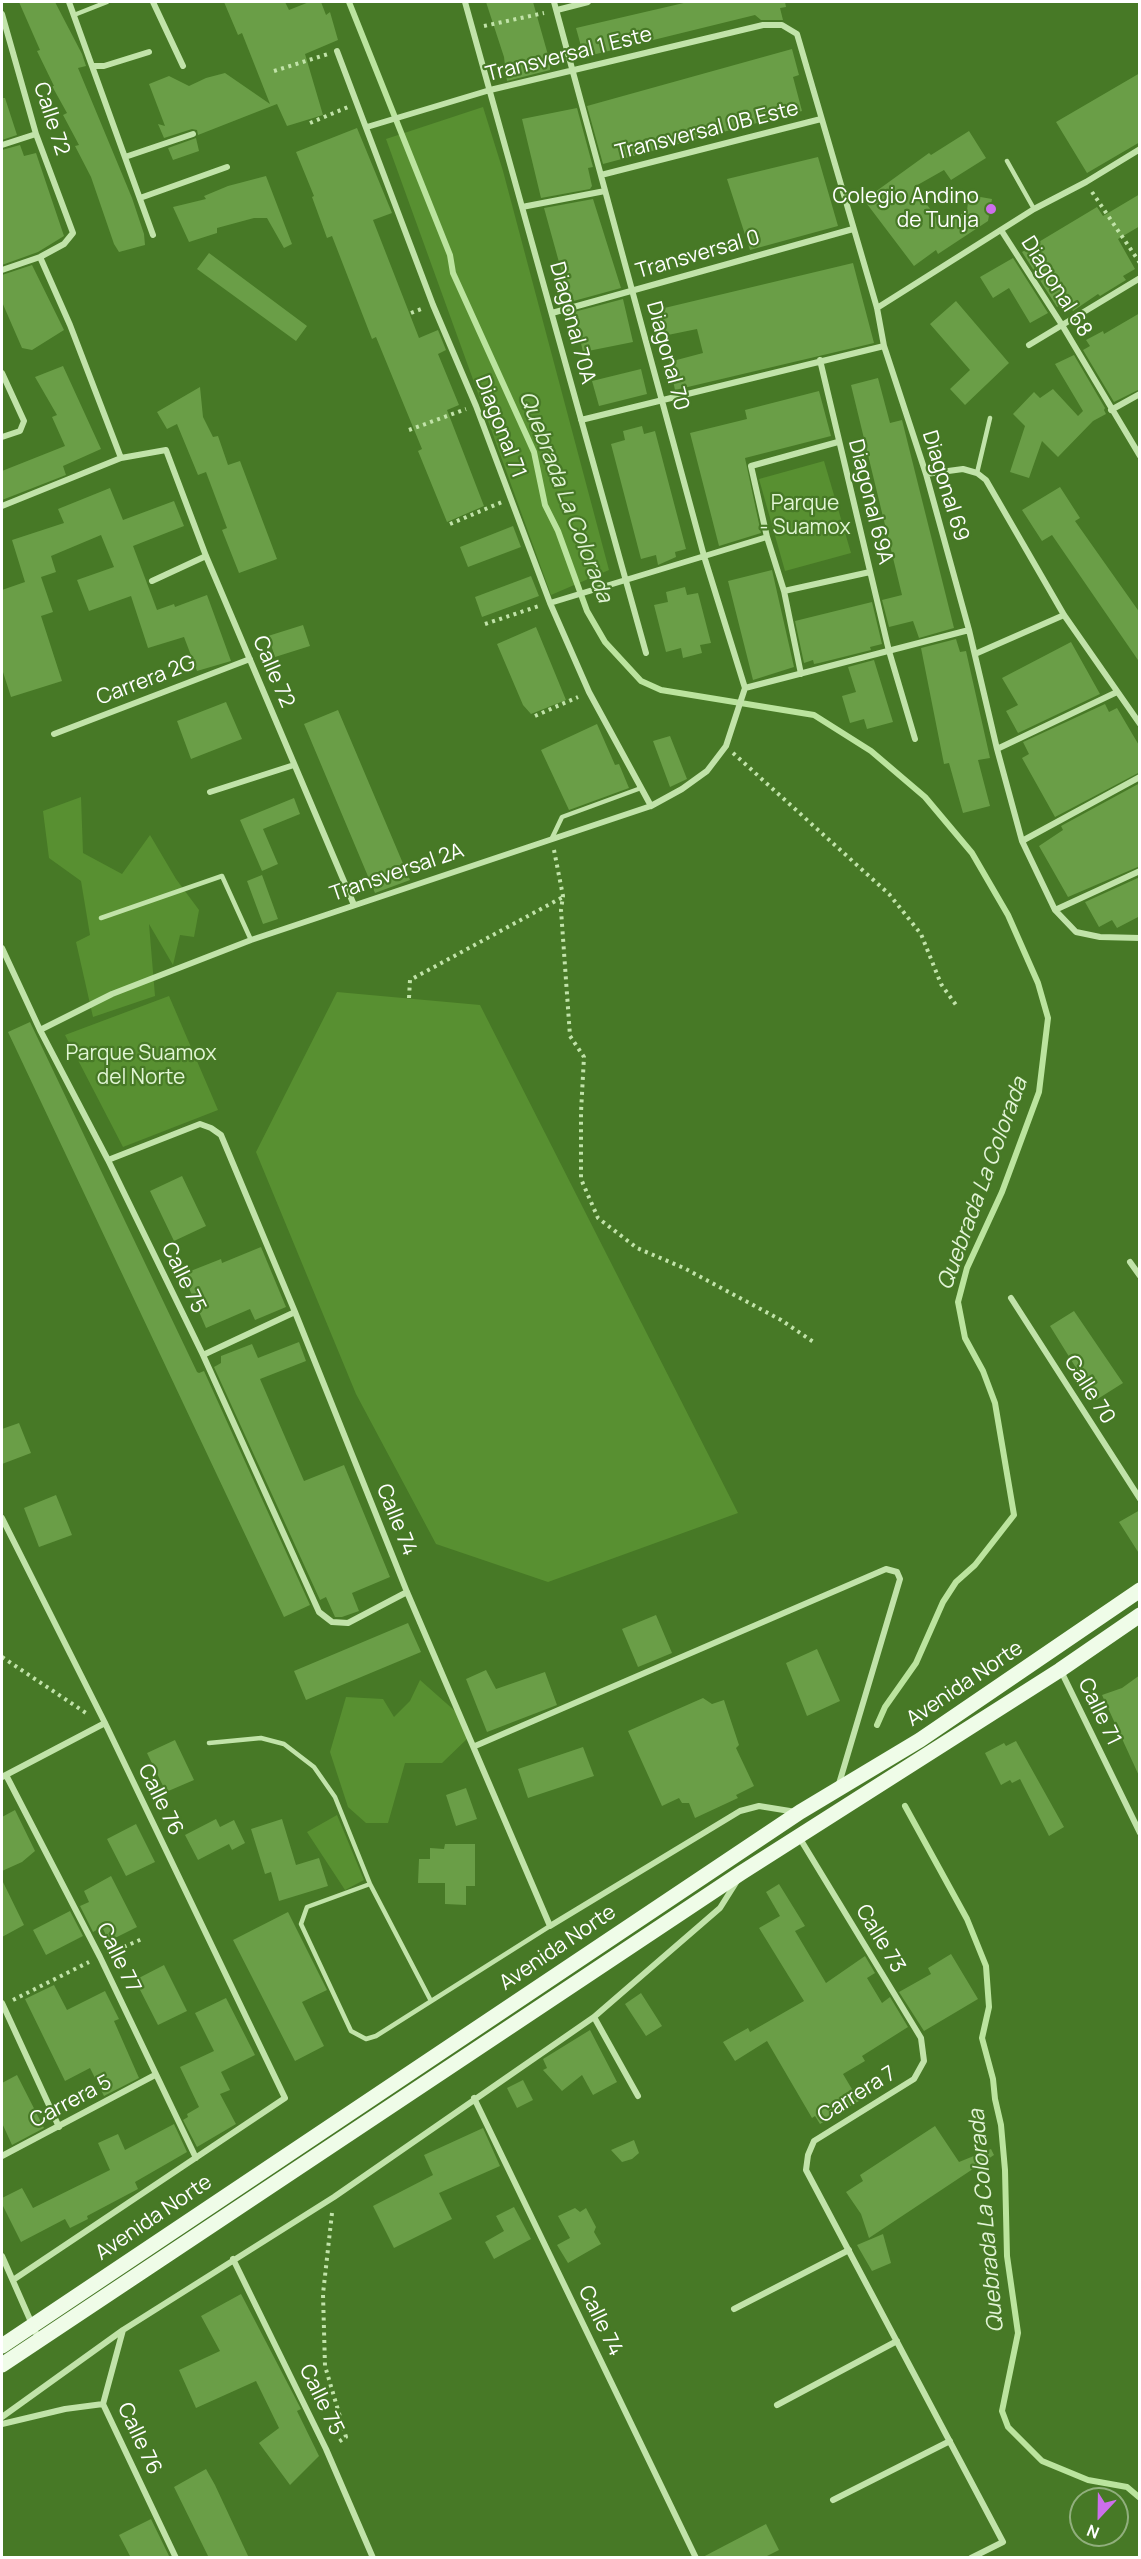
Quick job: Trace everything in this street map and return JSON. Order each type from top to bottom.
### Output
[{"type":"main road","name":"Avenida Norte","points":[[2,2346],[800,1812],[838,1787],[920,1740],[1140,1590]]},
{"type":"main road","name":"Avenida Norte","points":[[2,2365],[741,1873],[1060,1670],[1140,1615]]},
{"type":"street","points":[[69,2],[153,235]]},
{"type":"street","points":[[153,2],[183,66]]},
{"type":"street","name":"Diagonal 70A","points":[[465,2],[646,653]]},
{"type":"street","name":"Diagonal 70","points":[[554,2],[704,556],[745,688]]},
{"type":"street","points":[[557,10],[588,2]]},
{"type":"street","name":"Calle 72","points":[[2,17],[36,134],[73,233],[64,244],[40,257]]},
{"type":"street","name":"Transversal 1 Este","points":[[367,127],[490,90],[763,26],[782,25]]},
{"type":"street","name":"Diagonal 69","points":[[782,25],[797,34],[877,308],[884,346],[926,474],[969,630],[997,749],[1022,841],[1055,910],[1076,932],[1100,937],[1140,939]]},
{"type":"street","name":"Diagonal 71","points":[[337,51],[433,305],[476,406],[550,603],[589,692],[651,806]]},
{"type":"street","points":[[92,66],[104,66],[149,52]]},
{"type":"street","name":"Transversal 0B Este","points":[[601,175],[821,119]]},
{"type":"street","points":[[2,145],[36,134]]},
{"type":"street","points":[[125,157],[193,134]]},
{"type":"street","points":[[1001,230],[1140,149]]},
{"type":"street","points":[[140,198],[226,167]]},
{"type":"street","points":[[522,207],[605,191]]},
{"type":"street","name":"Transversal 0","points":[[552,313],[853,229]]},
{"type":"street","name":"Diagonal 68","points":[[877,308],[1001,230],[1062,325],[1140,456]]},
{"type":"street","points":[[2,270],[40,257],[70,325],[122,458],[2,506]]},
{"type":"street","points":[[1029,345],[1140,278]]},
{"type":"street","points":[[582,420],[884,346]]},
{"type":"street","name":"Diagonal 69A","points":[[820,360],[889,651],[915,739]]},
{"type":"street","points":[[2,374],[24,421],[20,431],[2,437]]},
{"type":"street","points":[[1111,410],[1140,394]]},
{"type":"street","points":[[801,674],[784,591],[767,537],[751,466],[838,442]]},
{"type":"street","name":"Calle 72","points":[[122,458],[166,450],[207,556],[354,905]]},
{"type":"street","points":[[926,474],[963,468],[977,473],[986,480],[1064,615],[1140,724]]},
{"type":"street","points":[[550,603],[767,537]]},
{"type":"street","points":[[152,581],[207,556]]},
{"type":"street","points":[[784,591],[870,572]]},
{"type":"street","points":[[975,654],[1064,615]]},
{"type":"street","points":[[745,688],[969,630]]},
{"type":"street","name":"Carrera 2G","points":[[54,734],[250,659]]},
{"type":"street","name":"Transversal 2A","points":[[40,1030],[112,994],[250,940],[651,806],[682,789],[707,771],[726,746],[745,688]]},
{"type":"street","points":[[997,749],[1117,692]]},
{"type":"street","points":[[210,792],[294,765]]},
{"type":"street","points":[[1022,841],[1140,777]]},
{"type":"street","points":[[1055,910],[1140,871]]},
{"type":"street","name":"Calle 75","points":[[2,948],[40,1030],[108,1160],[203,1355],[319,1612],[332,1622],[348,1623],[407,1592]]},
{"type":"street","name":"Calle 74","points":[[108,1160],[200,1124],[221,1135],[295,1311],[407,1592],[475,1746],[550,1926]]},
{"type":"street","points":[[1130,1262],[1140,1276]]},
{"type":"street","name":"Calle 70","points":[[1011,1298],[1140,1499]]},
{"type":"street","points":[[203,1355],[295,1311]]},
{"type":"street","name":"Calle 76","points":[[2,1518],[105,1723],[285,2098],[196,2158]]},
{"type":"street","points":[[475,1746],[886,1569],[897,1572],[900,1579],[838,1787]]},
{"type":"street","name":"Calle 71","points":[[1060,1670],[1140,1833]]},
{"type":"street","points":[[4,1776],[105,1723]]},
{"type":"street","name":"Calle 77","points":[[4,1776],[100,1957],[196,2158]]},
{"type":"street","points":[[550,1926],[740,1810],[759,1806],[800,1812]]},
{"type":"street","name":"Calle 73","points":[[798,1837],[921,2038],[924,2061]]},
{"type":"street","points":[[2,2417],[123,2330],[334,2197],[594,2017],[720,1908],[732,1892],[741,1873]]},
{"type":"street","points":[[2,2004],[59,2127]]},
{"type":"street","points":[[594,2017],[638,2096]]},
{"type":"street","name":"Carrera 7","points":[[849,2250],[806,2170],[808,2155],[814,2141],[914,2079],[924,2061]]},
{"type":"street","name":"Carrera 5","points":[[2,2156],[155,2075]]},
{"type":"street","name":"Calle 74","points":[[474,2098],[696,2558]]},
{"type":"street","points":[[13,2280],[196,2158]]},
{"type":"street","points":[[734,2309],[849,2250],[1003,2542],[971,2558]]},
{"type":"street","points":[[2,2256],[39,2340]]},
{"type":"street","name":"Calle 75","points":[[233,2259],[326,2449],[373,2558]]},
{"type":"street","name":"Calle 76","points":[[123,2330],[103,2404],[176,2558]]},
{"type":"street","points":[[777,2405],[897,2341]]},
{"type":"street","points":[[2,2424],[65,2409],[103,2404]]},
{"type":"street","points":[[833,2500],[950,2441]]},
{"type":"lane","points":[[74,15],[107,2]]},
{"type":"lane","points":[[1007,161],[1034,209]]},
{"type":"lane","points":[[977,473],[990,418]]},
{"type":"lane","points":[[552,838],[562,818],[641,788]]},
{"type":"lane","points":[[101,918],[222,876],[250,940]]},
{"type":"lane","points":[[209,1743],[261,1738],[285,1744],[314,1767],[335,1797],[370,1884],[431,2001]]},
{"type":"lane","points":[[370,1884],[307,1907],[301,1924],[351,2031],[366,2039],[376,2036],[550,1926]]},
{"type":"path","points":[[473,28],[557,10]]},
{"type":"path","points":[[274,71],[337,51]]},
{"type":"path","points":[[310,123],[357,104]]},
{"type":"path","points":[[1086,182],[1140,264]]},
{"type":"path","points":[[409,430],[476,406]]},
{"type":"path","points":[[450,524],[511,498]]},
{"type":"path","points":[[486,624],[550,603]]},
{"type":"path","points":[[535,716],[589,692]]},
{"type":"path","points":[[726,746],[889,894],[921,934],[941,984],[956,1005]]},
{"type":"path","points":[[552,838],[563,896],[561,910],[570,1036],[584,1057],[581,1179],[598,1218],[637,1248],[694,1274],[780,1320],[815,1344]]},
{"type":"path","points":[[409,998],[410,980],[563,896]]},
{"type":"path","points":[[2,1657],[90,1715]]},
{"type":"path","points":[[85,1705],[90,1715]]},
{"type":"path","points":[[85,1720],[90,1715]]},
{"type":"path","points":[[2,2004],[142,1939]]},
{"type":"path","points":[[326,2449],[346,2437],[326,2366],[323,2294],[334,2197]]},
{"type":"green space","points":[[483,107],[503,171],[609,570],[551,595],[386,139]]},
{"type":"green space","name":"Parque - Suamox","points":[[824,461],[851,553],[785,571],[759,479]]},
{"type":"green space","points":[[81,797],[83,853],[122,874],[150,835],[176,879],[199,910],[194,937],[180,935],[173,965],[149,924],[155,996],[93,1017],[76,942],[90,935],[81,881],[49,858],[43,811]]},
{"type":"green space","points":[[337,992],[480,1005],[738,1513],[548,1582],[436,1544],[356,1394],[256,1152]]},
{"type":"green space","name":"Parque Suamox del Norte","points":[[169,996],[218,1110],[123,1147],[65,1035]]},
{"type":"green space","points":[[420,1680],[455,1711],[469,1737],[442,1763],[405,1763],[388,1823],[366,1823],[348,1807],[330,1752],[346,1697],[383,1699],[394,1717],[410,1701]]},
{"type":"green space","points":[[337,1815],[364,1880],[345,1890],[307,1832]]},
{"type":"building","points":[[19,2],[55,2],[82,54],[86,66],[78,68],[132,198],[144,234],[145,245],[119,252],[114,244],[91,177],[75,146],[79,145],[63,115],[67,113],[52,86],[54,86],[37,51],[40,50]]},
{"type":"building","points":[[224,2],[285,2],[289,10],[309,2],[321,2],[326,15],[330,12],[338,40],[305,54],[323,115],[287,126],[277,104],[198,135],[197,130],[192,129],[164,138],[158,124],[165,126],[149,84],[169,76],[189,86],[225,73],[270,104],[242,33],[238,35]]},
{"type":"building","points":[[486,2],[533,2],[550,62],[550,70],[507,81],[504,57]]},
{"type":"building","points":[[688,2],[785,2],[786,7],[780,8],[783,20],[761,20],[755,15],[584,57],[576,28]]},
{"type":"building","points":[[792,49],[799,75],[793,77],[802,111],[603,164],[587,106]]},
{"type":"building","points":[[1140,73],[1140,142],[1087,173],[1056,122]]},
{"type":"building","points":[[2,98],[5,98],[17,135],[2,140]]},
{"type":"building","points":[[577,108],[593,167],[588,168],[592,186],[590,189],[541,198],[522,119]]},
{"type":"building","points":[[357,128],[392,213],[373,220],[419,338],[438,330],[446,350],[438,354],[459,405],[447,410],[484,506],[447,522],[418,451],[422,449],[376,337],[372,339],[332,236],[327,238],[312,197],[314,196],[296,152]]},
{"type":"building","points":[[969,131],[986,158],[951,180],[944,170],[914,187],[939,221],[955,219],[967,210],[969,195],[992,199],[988,221],[938,254],[936,250],[914,266],[864,200],[929,153],[931,155]]},
{"type":"building","points":[[196,138],[199,151],[173,160],[168,148]]},
{"type":"building","points":[[20,145],[24,156],[36,153],[64,236],[38,252],[2,265],[2,150]]},
{"type":"building","points":[[818,157],[838,226],[750,250],[727,179]]},
{"type":"building","points":[[266,176],[292,244],[284,248],[267,218],[254,218],[217,228],[217,233],[189,242],[173,207],[206,199],[204,196],[228,186]]},
{"type":"building","points":[[1140,194],[1140,226],[1118,239],[1135,269],[1123,276],[1126,280],[1100,296],[1098,294],[1073,311],[1066,301],[1057,307],[1022,252],[1097,207],[1103,216]]},
{"type":"building","points":[[593,199],[621,288],[570,302],[544,208]]},
{"type":"building","points":[[209,253],[307,326],[296,341],[197,269]]},
{"type":"building","points":[[1013,258],[1048,313],[1030,323],[1009,288],[993,298],[980,277]]},
{"type":"building","points":[[853,263],[874,343],[675,390],[669,362],[703,353],[697,329],[663,336],[656,310]]},
{"type":"building","points":[[32,265],[64,330],[32,350],[22,348],[2,302],[2,275]]},
{"type":"building","points":[[623,299],[633,342],[583,352],[574,312]]},
{"type":"building","points":[[956,301],[1009,363],[965,405],[950,389],[970,370],[930,324]]},
{"type":"building","points":[[1140,313],[1140,389],[1114,402],[1083,350],[1090,346],[1086,340],[1103,331],[1104,334]]},
{"type":"building","points":[[1074,355],[1105,408],[1106,414],[1093,421],[1058,457],[1042,441],[1029,478],[1010,472],[1025,426],[1013,414],[1034,392],[1040,398],[1053,389],[1078,416],[1083,411],[1055,364]]},
{"type":"building","points":[[63,366],[101,449],[63,466],[66,475],[2,500],[2,471],[65,446],[52,417],[57,415],[35,377]]},
{"type":"building","points":[[641,369],[647,394],[599,406],[592,381]]},
{"type":"building","points":[[878,378],[890,423],[902,420],[954,628],[919,638],[913,621],[889,627],[882,600],[902,595],[851,385]]},
{"type":"building","points":[[200,387],[203,417],[213,437],[218,436],[228,465],[240,461],[277,559],[239,573],[222,530],[227,528],[206,472],[198,475],[177,424],[167,429],[157,412]]},
{"type":"building","points":[[819,391],[831,436],[745,458],[761,533],[719,546],[690,433],[747,419],[745,410]]},
{"type":"building","points":[[642,426],[644,434],[655,431],[686,549],[675,552],[676,557],[658,565],[656,555],[641,559],[611,444],[625,440],[623,431]]},
{"type":"building","points":[[1060,487],[1080,518],[1075,521],[1140,613],[1140,663],[1052,535],[1042,541],[1022,510]]},
{"type":"building","points":[[110,488],[123,520],[174,501],[184,526],[133,546],[157,610],[174,604],[175,607],[207,595],[231,661],[197,671],[184,637],[148,648],[131,596],[89,611],[77,580],[114,567],[101,535],[51,556],[56,572],[41,577],[53,612],[41,616],[62,681],[11,697],[2,669],[2,590],[25,582],[12,540],[64,523],[58,509]]},
{"type":"building","points":[[513,526],[521,547],[468,567],[460,547]]},
{"type":"building","points":[[772,570],[794,667],[753,680],[728,581]]},
{"type":"building","points":[[531,576],[539,596],[482,617],[475,597]]},
{"type":"building","points":[[685,587],[687,595],[698,593],[711,643],[700,645],[702,653],[683,658],[681,648],[666,652],[654,605],[668,602],[666,592]]},
{"type":"building","points":[[872,602],[882,644],[870,647],[871,650],[819,663],[814,664],[813,660],[804,663],[795,621]]},
{"type":"building","points":[[303,625],[310,646],[275,657],[268,636]]},
{"type":"building","points":[[536,627],[566,700],[531,714],[523,705],[497,644]]},
{"type":"building","points":[[956,639],[960,652],[966,651],[990,758],[978,760],[990,806],[963,813],[949,763],[944,764],[921,648]]},
{"type":"building","points":[[1071,642],[1100,694],[1018,733],[1006,711],[1018,705],[1002,678]]},
{"type":"building","points":[[874,660],[893,722],[867,729],[864,719],[850,723],[842,696],[856,692],[848,667]]},
{"type":"building","points":[[226,702],[242,739],[191,759],[177,721]]},
{"type":"building","points":[[1105,704],[1109,712],[1117,708],[1140,747],[1140,772],[1055,817],[1022,758],[1029,754],[1023,742]]},
{"type":"building","points":[[338,710],[410,880],[375,893],[304,724]]},
{"type":"building","points":[[597,724],[615,765],[619,764],[629,788],[569,810],[541,750]]},
{"type":"building","points":[[670,736],[687,779],[670,787],[653,741]]},
{"type":"building","points":[[1140,783],[1140,866],[1068,897],[1039,846],[1063,830],[1061,826]]},
{"type":"building","points":[[294,798],[300,814],[263,829],[278,864],[262,871],[240,820]]},
{"type":"building","points":[[262,875],[278,919],[263,924],[247,881]]},
{"type":"building","points":[[1140,877],[1140,916],[1117,928],[1112,920],[1099,927],[1085,902]]},
{"type":"building","points":[[30,1022],[197,1372],[204,1371],[310,1605],[284,1617],[8,1032]]},
{"type":"building","points":[[182,1176],[206,1226],[174,1241],[150,1191]]},
{"type":"building","points":[[261,1247],[286,1307],[255,1320],[250,1309],[206,1328],[183,1274],[221,1259],[222,1263]]},
{"type":"building","points":[[1074,1311],[1123,1383],[1096,1400],[1050,1326]]},
{"type":"building","points":[[299,1342],[306,1361],[260,1379],[304,1481],[344,1465],[390,1577],[352,1593],[359,1611],[342,1617],[335,1617],[326,1597],[320,1600],[214,1367],[221,1363],[221,1356],[252,1344],[258,1358]]},
{"type":"building","points":[[19,1423],[31,1453],[2,1464],[2,1429]]},
{"type":"building","points":[[56,1495],[72,1535],[39,1547],[24,1508]]},
{"type":"building","points":[[1140,1510],[1140,1555],[1119,1522]]},
{"type":"building","points":[[656,1615],[672,1653],[638,1667],[622,1629]]},
{"type":"building","points":[[408,1623],[421,1652],[306,1700],[294,1671]]},
{"type":"building","points":[[817,1649],[840,1701],[807,1716],[786,1663]]},
{"type":"building","points":[[486,1670],[496,1689],[545,1672],[557,1705],[487,1732],[466,1679]]},
{"type":"building","points":[[1140,1675],[1140,1778],[1102,1695],[1122,1688]]},
{"type":"building","points":[[703,1698],[712,1704],[724,1700],[739,1745],[736,1748],[754,1786],[736,1795],[738,1798],[695,1818],[689,1803],[682,1803],[679,1798],[662,1806],[628,1731]]},
{"type":"building","points":[[175,1740],[194,1780],[166,1792],[147,1753]]},
{"type":"building","points":[[1016,1741],[1064,1827],[1049,1836],[1020,1779],[1012,1783],[1010,1780],[1001,1785],[985,1753],[1004,1743],[1006,1746]]},
{"type":"building","points":[[583,1747],[594,1776],[528,1798],[518,1769]]},
{"type":"building","points":[[466,1788],[477,1819],[456,1826],[446,1795]]},
{"type":"building","points":[[15,1810],[35,1851],[22,1862],[2,1871],[2,1817]]},
{"type":"building","points":[[216,1819],[220,1827],[234,1820],[245,1843],[232,1850],[229,1844],[198,1860],[185,1835]]},
{"type":"building","points":[[282,1819],[296,1865],[319,1858],[328,1886],[279,1901],[271,1872],[265,1874],[251,1829]]},
{"type":"building","points":[[136,1824],[155,1862],[126,1876],[107,1839]]},
{"type":"building","points":[[445,1844],[475,1844],[475,1886],[466,1886],[466,1905],[445,1904],[445,1883],[418,1883],[419,1859],[430,1859],[430,1848],[444,1849]]},
{"type":"building","points":[[111,1876],[137,1927],[109,1941],[102,1927],[93,1932],[80,1906],[89,1902],[84,1891]]},
{"type":"building","points":[[2,1880],[24,1925],[2,1937]]},
{"type":"building","points":[[779,1884],[805,1926],[795,1931],[826,1983],[865,1956],[875,1973],[867,1978],[882,2003],[890,1997],[908,2027],[862,2056],[865,2061],[843,2074],[859,2101],[820,2124],[815,2116],[812,2118],[767,2041],[735,2061],[723,2042],[748,2028],[750,2032],[804,2001],[759,1928],[780,1916],[766,1892]]},
{"type":"building","points":[[70,1911],[83,1936],[46,1955],[33,1930]]},
{"type":"building","points":[[288,1912],[327,1990],[302,2002],[324,2046],[295,2061],[233,1940]]},
{"type":"building","points":[[951,1954],[978,1999],[924,2031],[899,1992],[931,1974],[928,1968]]},
{"type":"building","points":[[164,1965],[187,2011],[158,2025],[135,1980]]},
{"type":"building","points":[[54,1985],[67,2010],[105,1991],[119,2019],[114,2021],[139,2078],[104,2096],[90,2068],[65,2081],[25,1999]]},
{"type":"building","points":[[641,1993],[662,2026],[646,2036],[625,2004]]},
{"type":"building","points":[[226,1998],[255,2055],[221,2072],[230,2090],[220,2094],[236,2124],[197,2147],[183,2120],[188,2117],[187,2114],[199,2107],[180,2067],[214,2051],[195,2013]]},
{"type":"building","points":[[590,2030],[617,2082],[593,2095],[582,2075],[562,2091],[543,2070],[547,2068],[543,2059]]},
{"type":"building","points":[[17,2075],[44,2128],[12,2145],[2,2123],[2,2083]]},
{"type":"building","points":[[523,2080],[533,2100],[517,2108],[507,2088]]},
{"type":"building","points":[[174,2124],[187,2152],[135,2182],[138,2189],[87,2216],[88,2219],[70,2228],[65,2219],[21,2242],[2,2204],[2,2198],[22,2188],[33,2208],[110,2170],[98,2143],[118,2134],[125,2150]]},
{"type":"building","points":[[935,2126],[959,2162],[991,2149],[994,2155],[869,2238],[861,2214],[846,2192],[863,2181],[860,2175]]},
{"type":"building","points":[[483,2128],[500,2166],[439,2193],[452,2219],[394,2248],[373,2206],[433,2175],[424,2155]]},
{"type":"building","points":[[634,2140],[639,2153],[632,2159],[622,2162],[611,2150]]},
{"type":"building","points":[[514,2207],[531,2239],[494,2259],[485,2242],[504,2231],[496,2216]]},
{"type":"building","points":[[575,2208],[580,2212],[586,2208],[596,2227],[594,2232],[601,2244],[568,2263],[557,2245],[570,2238],[558,2216]]},
{"type":"building","points":[[883,2234],[891,2263],[872,2271],[857,2245]]},
{"type":"building","points":[[241,2294],[301,2409],[297,2411],[319,2456],[290,2485],[259,2443],[279,2428],[256,2381],[196,2408],[179,2370],[220,2351],[201,2316]]},
{"type":"building","points":[[206,2469],[249,2558],[209,2558],[174,2487]]},
{"type":"building","points":[[151,2519],[170,2558],[131,2558],[119,2535]]},
{"type":"building","points":[[766,2524],[779,2550],[763,2558],[701,2558]]},
{"type":"waterway","name":"Quebrada La Colorada","points":[[349,2],[450,255],[453,273],[534,452],[545,505],[558,531],[587,611],[605,642],[641,681],[661,690],[814,715],[871,751],[925,797],[972,853],[1008,915],[1038,983],[1048,1018],[1039,1092],[1002,1192],[967,1268],[958,1302],[965,1338],[983,1371],[995,1403],[1014,1515],[975,1565],[956,1582],[943,1602],[916,1663],[885,1707],[877,1725]]},
{"type":"waterway","name":"Quebrada La Colorada","points":[[905,1806],[967,1919],[986,1966],[989,2007],[982,2038],[993,2079],[1001,2125],[1005,2170],[1007,2256],[1018,2333],[1002,2411],[1008,2427],[1042,2461],[1088,2480],[1127,2487],[1140,2498]]},
{"type":"place","name":"Colegio Andino de Tunja","points":[[991,209]]}]
